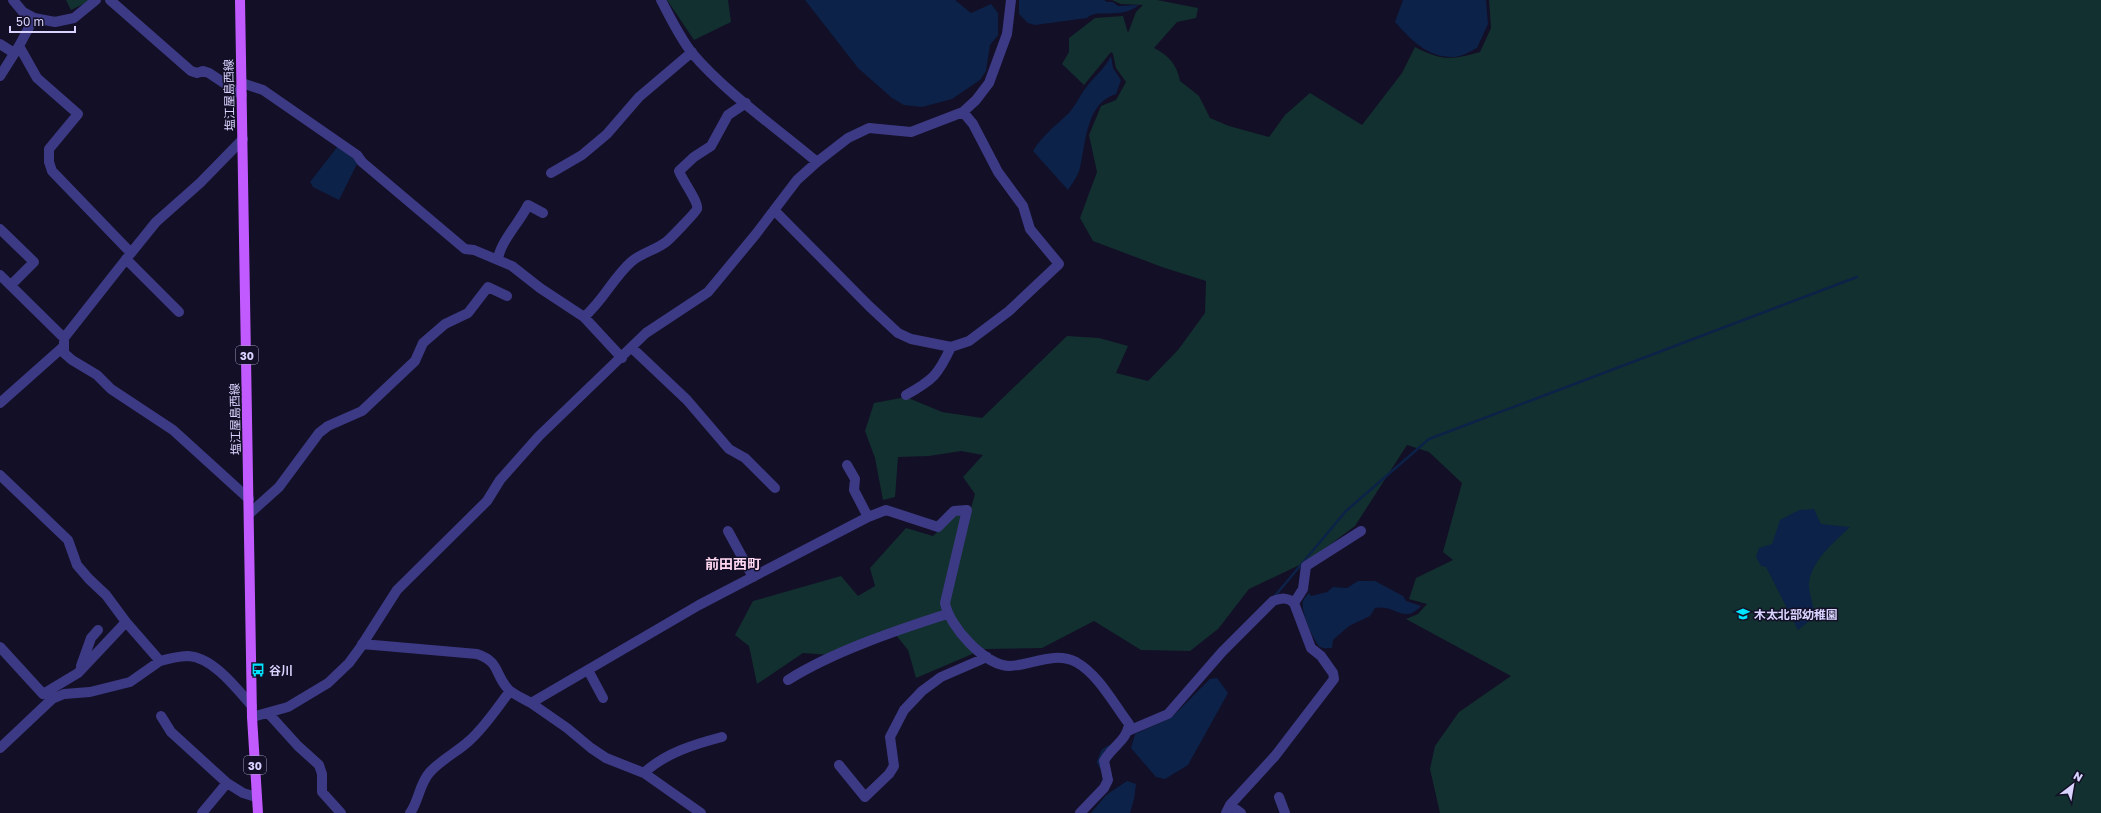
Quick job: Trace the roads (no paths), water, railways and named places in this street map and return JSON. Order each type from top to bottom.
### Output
[{"type":"main road","name":"塩江屋島西線","points":[[240,0],[252,711],[258,813]]},
{"type":"street","points":[[13,0],[23,12],[34,18],[55,22],[74,18],[96,0]]},
{"type":"street","points":[[110,0],[191,71],[197,73],[203,71],[208,73],[242,95]]},
{"type":"street","points":[[661,0],[692,52],[725,85],[817,162]]},
{"type":"street","points":[[266,714],[304,699],[328,683],[349,663],[397,590],[487,501],[500,480],[539,436],[622,358],[646,333],[708,292],[797,180],[817,162],[848,138],[869,128],[911,132],[963,112],[976,100],[989,83],[1008,34],[1011,0]]},
{"type":"street","points":[[0,76],[34,18]]},
{"type":"street","points":[[0,44],[17,49],[37,78],[78,114],[49,149],[49,162],[52,171],[179,312]]},
{"type":"street","points":[[551,173],[582,155],[607,134],[639,97],[692,52]]},
{"type":"street","points":[[242,83],[263,90],[357,155],[362,162],[465,249],[474,250],[512,266],[540,288],[584,317],[622,358]]},
{"type":"street","points":[[584,317],[602,301],[632,261],[666,242],[692,216],[697,209],[696,202],[681,179],[679,171],[694,157],[711,146],[728,115],[746,103]]},
{"type":"street","points":[[774,210],[869,306],[898,332],[911,339],[951,347],[969,341],[1009,311],[1059,264],[1030,229],[1023,206],[998,172],[973,124],[963,112]]},
{"type":"street","points":[[0,403],[63,342],[156,222],[200,183],[243,139]]},
{"type":"street","points":[[498,260],[500,247],[513,231],[528,205],[543,213]]},
{"type":"street","points":[[0,229],[34,262],[11,285]]},
{"type":"street","points":[[0,274],[63,342],[64,353],[72,360],[97,375],[111,389],[173,430],[249,499]]},
{"type":"street","points":[[249,514],[279,487],[319,433],[328,426],[362,411],[415,361],[423,343],[445,324],[468,313],[488,287],[507,296]]},
{"type":"street","points":[[906,395],[926,384],[936,375],[951,347]]},
{"type":"street","points":[[632,348],[687,400],[729,449],[745,458],[775,488]]},
{"type":"street","points":[[846,465],[856,479],[854,490],[868,517]]},
{"type":"street","points":[[0,475],[68,540],[77,565],[106,595],[126,622],[160,661]]},
{"type":"street","points":[[531,703],[699,605],[868,517],[886,510],[938,527],[954,511],[968,510],[945,604],[947,614],[967,640],[987,657],[1009,666],[1059,658],[1074,661],[1096,679],[1129,724],[1125,736]]},
{"type":"street","points":[[728,531],[753,577]]},
{"type":"street","points":[[1294,603],[1303,589],[1306,566],[1361,531]]},
{"type":"street","points":[[1080,813],[1104,788],[1108,780],[1104,761],[1108,752],[1125,736],[1168,714],[1222,652],[1273,601],[1281,598],[1289,599],[1294,603],[1311,648],[1321,656],[1333,673],[1334,679],[1275,756],[1228,809],[1242,813]]},
{"type":"street","points":[[788,680],[804,669],[825,660],[947,614]]},
{"type":"street","points":[[0,647],[43,694],[78,673],[126,622]]},
{"type":"street","points":[[0,748],[52,699],[75,680],[91,638],[98,630]]},
{"type":"street","points":[[362,644],[477,654],[485,657],[496,666],[502,682],[510,691],[531,703],[567,728],[591,748],[606,758],[644,773],[701,813]]},
{"type":"street","points":[[52,699],[64,694],[90,692],[130,682],[160,661],[189,656],[224,673],[252,711],[266,714],[319,765],[322,774],[322,792],[341,813]]},
{"type":"street","points":[[839,765],[865,798],[889,774],[894,766],[890,737],[904,710],[922,691],[941,677],[987,657]]},
{"type":"street","points":[[588,670],[603,698]]},
{"type":"street","points":[[410,813],[420,787],[429,773],[478,733],[510,691]]},
{"type":"street","points":[[161,716],[171,732],[227,783],[243,793],[256,797]]},
{"type":"street","points":[[644,773],[656,762],[704,742],[722,737]]},
{"type":"street","points":[[202,813],[227,783]]},
{"type":"street","points":[[1279,797],[1285,813]]},
{"type":"water","points":[[805,0],[955,0],[971,13],[991,4],[998,13],[998,35],[990,45],[986,71],[980,80],[952,99],[922,107],[904,105],[892,98],[858,68]]},
{"type":"water","points":[[1019,0],[1104,0],[1107,2],[1113,2],[1118,6],[1139,5],[1124,12],[1097,14],[1091,15],[1087,18],[1035,25],[1028,23],[1019,14]]},
{"type":"water","points":[[1403,0],[1486,0],[1488,24],[1477,48],[1457,57],[1445,57],[1421,47],[1395,22]]},
{"type":"water","points":[[1111,56],[1113,68],[1121,80],[1116,94],[1106,99],[1093,115],[1086,136],[1080,168],[1068,190],[1033,151],[1054,126],[1069,113],[1085,88],[1104,67]]},
{"type":"water","points":[[338,146],[358,162],[339,200],[313,187],[310,182]]},
{"type":"water","points":[[1814,509],[1821,524],[1850,527],[1818,560],[1810,576],[1809,585],[1814,612],[1808,622],[1798,630],[1766,567],[1761,566],[1756,557],[1759,548],[1772,544],[1780,520],[1799,510]]},
{"type":"water","points":[[1358,581],[1375,581],[1403,596],[1406,601],[1421,606],[1409,614],[1399,613],[1389,609],[1375,608],[1370,616],[1349,626],[1333,640],[1332,648],[1320,647],[1314,639],[1305,618],[1303,611],[1304,599],[1309,593],[1311,596],[1327,592],[1333,587],[1347,588]]},
{"type":"water","points":[[1217,678],[1228,693],[1188,765],[1165,779],[1156,777],[1131,748],[1135,734],[1171,718],[1210,679]]},
{"type":"water","points":[[1127,781],[1136,784],[1130,813],[1091,813],[1106,795]]},
{"type":"waterway","points":[[1274,597],[1346,511],[1429,439],[1857,277]]},
{"type":"waterway","points":[[1101,768],[1098,762],[1103,750],[1110,746]]},
{"type":"place","name":"木太北部幼稚園","points":[[1743,614]]},
{"type":"place","name":"谷川","points":[[258,670]]},
{"type":"district","name":"前田西町","points":[[733,563]]}]
